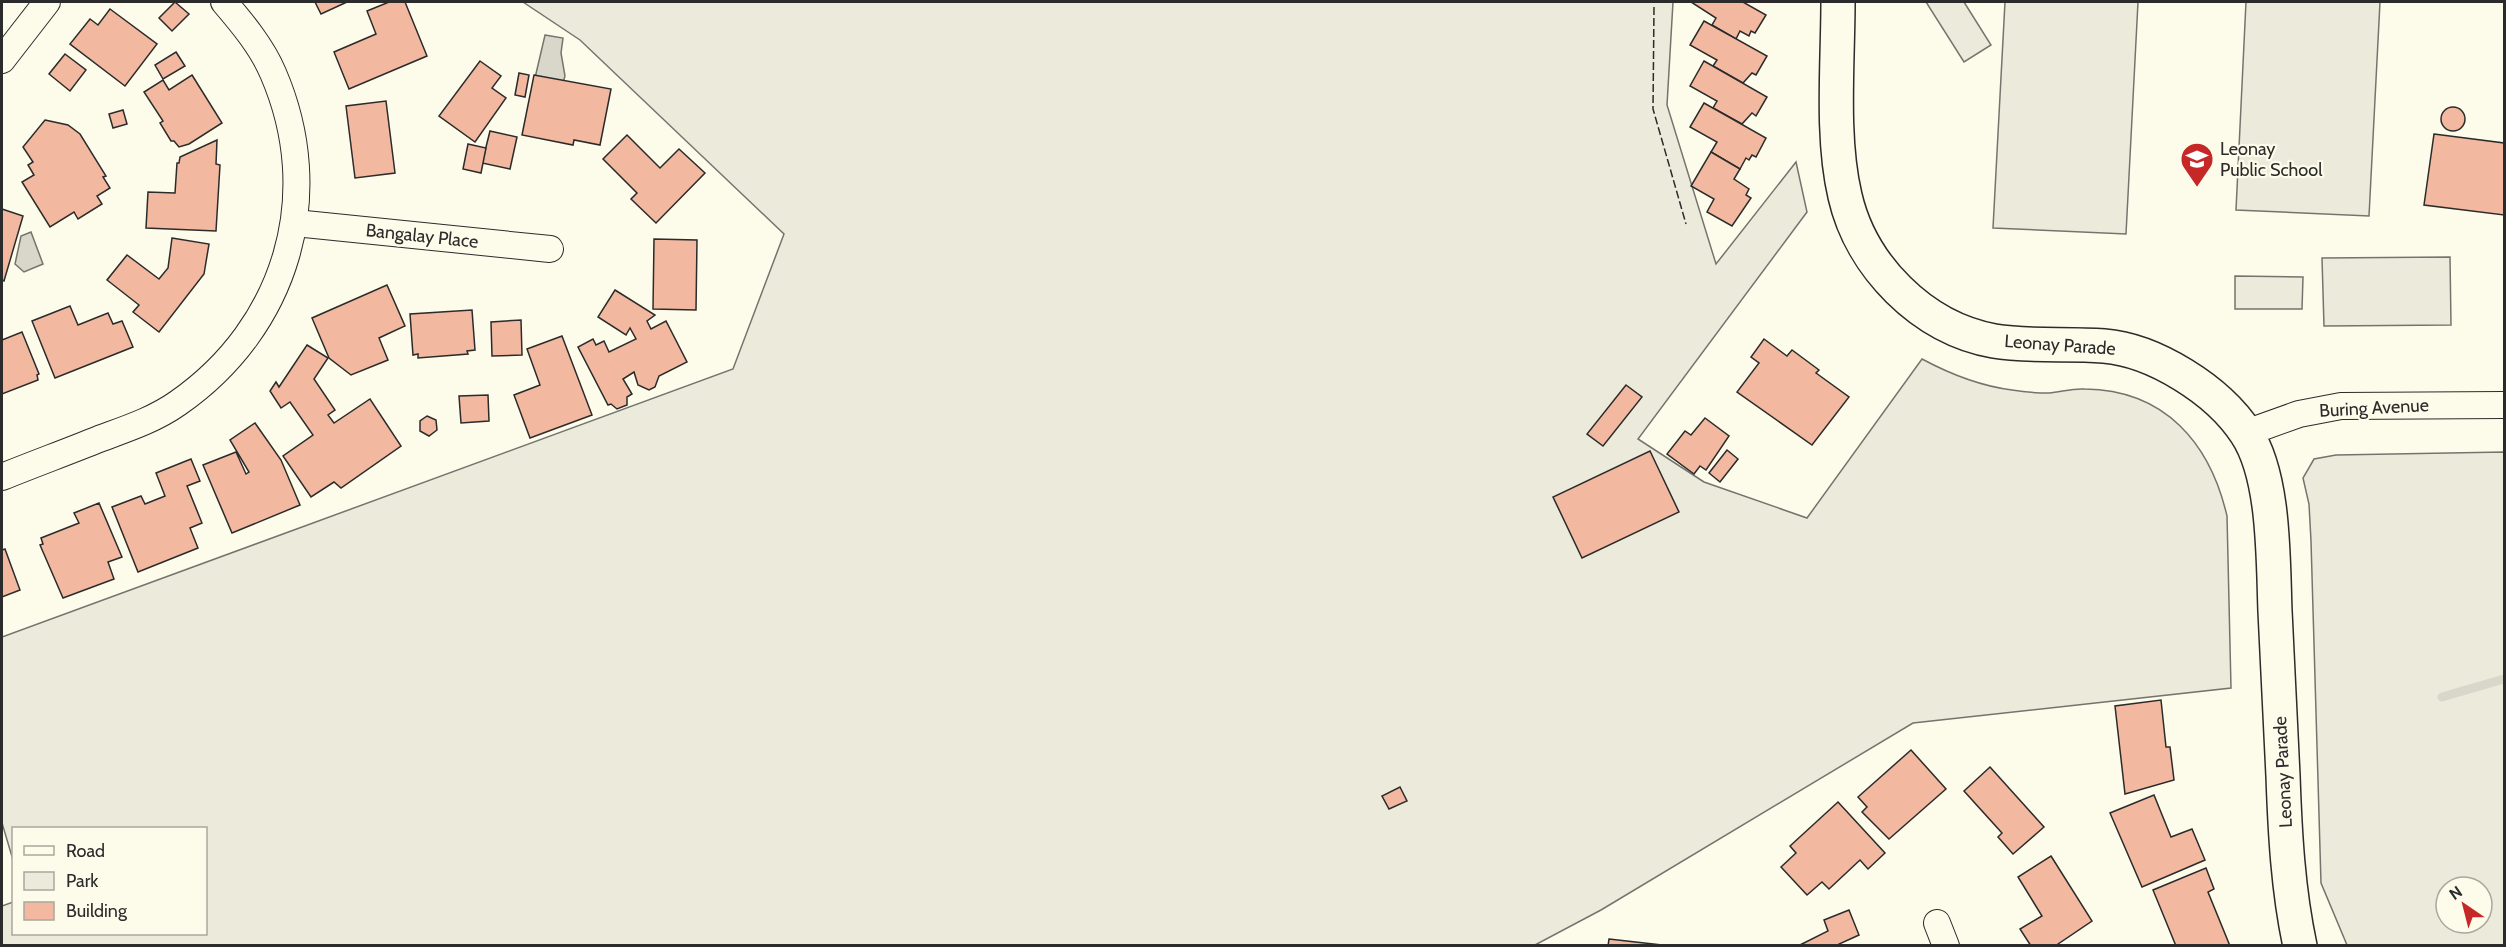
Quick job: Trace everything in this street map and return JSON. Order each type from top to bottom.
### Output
[{"type":"street","points":[[2,60],[47,2]]},
{"type":"street","points":[[2,477],[158,415],[196,389],[241,344],[265,307],[278,279],[295,224],[297,189],[293,139],[280,92],[263,54],[224,2]]},
{"type":"street","name":"Leonay Parade","points":[[1838,2],[1838,141],[1842,182],[1849,212],[1865,249],[1897,288],[1930,315],[1971,335],[2015,343],[2107,346],[2139,354],[2191,380],[2221,406],[2246,433],[2259,461],[2271,529],[2286,849],[2300,945]]},
{"type":"street","name":"Bangalay Place","points":[[295,224],[550,249]]},
{"type":"street","name":"Buring Avenue","points":[[2246,433],[2299,414],[2341,406],[2505,405]]},
{"type":"green space","points":[[523,2],[1673,2],[1667,105],[1716,264],[1796,162],[1807,212],[1638,439],[1704,482],[1807,518],[1922,359],[1943,370],[1988,386],[2049,393],[2085,389],[2113,392],[2139,399],[2161,410],[2180,425],[2196,444],[2219,490],[2227,516],[2231,688],[1913,723],[1601,910],[1535,945],[2,946],[2,906],[12,902],[12,935],[207,935],[207,827],[12,827],[12,857],[2,823],[2,637],[733,369],[784,234],[580,40]]},
{"type":"green space","points":[[1926,2],[1964,2],[1991,45],[1964,62]]},
{"type":"green space","points":[[2005,2],[2138,2],[2126,234],[1993,228]]},
{"type":"green space","points":[[2246,2],[2380,2],[2369,216],[2236,210]]},
{"type":"green space","points":[[2450,257],[2451,325],[2324,326],[2322,258]]},
{"type":"green space","points":[[2235,276],[2303,277],[2302,309],[2235,309]]},
{"type":"green space","points":[[2504,452],[2504,945],[2347,945],[2321,883],[2311,541],[2309,504],[2303,478],[2314,459],[2336,455]]},
{"type":"shaded area","points":[[545,35],[563,38],[561,53],[565,76],[563,83],[535,78]]},
{"type":"shaded area","points":[[31,232],[43,264],[24,272],[15,264],[21,236]]},
{"type":"building","points":[[175,2],[189,14],[172,31],[159,18]]},
{"type":"building","points":[[315,2],[347,2],[321,14]]},
{"type":"building","points":[[389,2],[405,2],[427,56],[349,89],[334,52],[376,34],[367,11]]},
{"type":"building","points":[[1691,2],[1743,2],[1766,15],[1755,33],[1751,31],[1749,36],[1740,31],[1736,39],[1712,25],[1716,18]]},
{"type":"building","points":[[110,9],[157,44],[125,86],[70,44],[90,19],[98,25]]},
{"type":"building","points":[[1704,21],[1767,56],[1756,75],[1752,73],[1743,83],[1713,66],[1717,60],[1690,45]]},
{"type":"building","points":[[176,52],[185,66],[163,79],[155,65]]},
{"type":"building","points":[[65,54],[86,70],[70,91],[49,74]]},
{"type":"building","points":[[480,61],[501,76],[492,88],[506,98],[475,142],[439,116]]},
{"type":"building","points":[[1704,61],[1767,97],[1756,116],[1752,113],[1742,124],[1713,108],[1717,101],[1690,86]]},
{"type":"building","points":[[519,73],[529,75],[525,97],[515,95]]},
{"type":"building","points":[[192,75],[222,123],[189,144],[179,147],[171,141],[160,123],[163,121],[144,92],[163,80],[169,90]]},
{"type":"building","points":[[534,75],[611,89],[600,145],[574,140],[573,145],[522,135]]},
{"type":"building","points":[[386,101],[395,173],[355,178],[346,106]]},
{"type":"building","points":[[1704,103],[1766,138],[1756,157],[1752,155],[1749,160],[1746,158],[1740,169],[1711,152],[1717,142],[1690,127]]},
{"type":"building","points":[[2453,107],[2461,111],[2465,119],[2461,127],[2453,131],[2445,127],[2441,119],[2445,111]]},
{"type":"building","points":[[123,110],[127,124],[113,128],[109,114]]},
{"type":"building","points":[[45,120],[68,125],[80,134],[106,176],[103,177],[110,188],[97,196],[102,204],[78,219],[74,212],[50,227],[22,182],[34,175],[28,165],[33,162],[23,147]]},
{"type":"building","points":[[490,131],[517,137],[510,169],[482,163]]},
{"type":"building","points":[[2434,134],[2504,143],[2504,215],[2424,205]]},
{"type":"building","points":[[627,135],[660,168],[679,149],[705,173],[656,223],[631,199],[637,193],[603,159]]},
{"type":"building","points":[[217,140],[216,164],[220,165],[216,231],[146,228],[148,192],[175,193],[177,163],[180,157]]},
{"type":"building","points":[[468,144],[486,148],[481,173],[463,169]]},
{"type":"building","points":[[1711,152],[1740,169],[1734,179],[1749,189],[1746,195],[1751,198],[1732,226],[1707,212],[1714,199],[1691,186]]},
{"type":"building","points":[[2,209],[23,216],[4,281],[2,280]]},
{"type":"building","points":[[172,238],[209,244],[204,274],[159,332],[133,312],[139,305],[107,280],[127,255],[159,279],[168,268]]},
{"type":"building","points":[[654,239],[697,240],[696,310],[653,309]]},
{"type":"building","points":[[387,285],[405,326],[379,338],[388,360],[351,375],[329,358],[312,318]]},
{"type":"building","points":[[615,290],[655,315],[647,321],[651,329],[666,321],[687,362],[659,376],[655,387],[649,390],[638,385],[634,372],[623,379],[632,394],[627,397],[627,405],[617,409],[611,404],[608,405],[578,347],[593,339],[596,345],[604,341],[609,352],[636,339],[630,328],[626,335],[598,317]]},
{"type":"building","points":[[70,306],[78,325],[108,313],[113,324],[122,321],[133,347],[55,378],[32,321]]},
{"type":"building","points":[[472,310],[475,350],[467,351],[468,354],[418,358],[418,354],[413,355],[410,314]]},
{"type":"building","points":[[521,320],[522,355],[492,356],[491,322]]},
{"type":"building","points":[[22,332],[39,374],[37,375],[38,380],[2,394],[2,340]]},
{"type":"building","points":[[562,336],[592,415],[530,438],[514,395],[540,385],[527,349]]},
{"type":"building","points":[[1764,339],[1787,356],[1792,350],[1819,370],[1816,373],[1849,397],[1812,445],[1737,392],[1759,363],[1751,357]]},
{"type":"building","points":[[307,345],[328,358],[314,379],[335,410],[328,415],[334,423],[370,399],[401,446],[341,488],[334,482],[311,497],[283,456],[313,435],[290,402],[281,408],[270,391],[276,382],[279,387]]},
{"type":"building","points":[[1626,385],[1642,397],[1603,446],[1587,434]]},
{"type":"building","points":[[488,395],[489,421],[461,423],[459,396]]},
{"type":"building","points":[[427,416],[436,420],[437,430],[429,436],[420,431],[420,421]]},
{"type":"building","points":[[1705,418],[1729,436],[1706,470],[1700,466],[1694,474],[1667,454],[1685,431],[1691,435]]},
{"type":"building","points":[[255,423],[281,460],[300,505],[232,533],[203,465],[236,452],[246,474],[249,472],[230,440]]},
{"type":"building","points":[[1727,450],[1738,459],[1720,482],[1709,473]]},
{"type":"building","points":[[1650,451],[1679,512],[1582,558],[1553,497]]},
{"type":"building","points":[[191,459],[200,481],[187,486],[202,523],[190,528],[198,548],[138,572],[112,507],[141,496],[145,504],[165,496],[156,473]]},
{"type":"building","points":[[99,503],[122,557],[108,562],[114,579],[63,598],[40,545],[43,544],[41,538],[79,523],[74,513]]},
{"type":"building","points":[[5,549],[20,590],[2,597],[2,550]]},
{"type":"building","points":[[2161,700],[2166,747],[2170,747],[2174,780],[2125,794],[2115,706]]},
{"type":"building","points":[[1911,750],[1946,789],[1889,839],[1862,812],[1867,807],[1858,797]]},
{"type":"building","points":[[1990,767],[2044,827],[2013,854],[1998,837],[2002,833],[1964,791]]},
{"type":"building","points":[[1400,787],[1407,801],[1389,809],[1382,796]]},
{"type":"building","points":[[2154,795],[2171,837],[2192,829],[2205,860],[2142,887],[2110,813]]},
{"type":"building","points":[[1838,802],[1885,853],[1868,869],[1860,860],[1829,889],[1822,882],[1807,895],[1781,867],[1796,853],[1790,846]]},
{"type":"building","points":[[2051,856],[2092,921],[2055,946],[2031,946],[2020,929],[2042,916],[2018,877]]},
{"type":"building","points":[[2206,868],[2214,889],[2208,892],[2230,946],[2176,946],[2153,890]]},
{"type":"building","points":[[1849,910],[1859,935],[1839,944],[1840,946],[1798,946],[1828,931],[1824,920]]},
{"type":"building","points":[[1609,939],[1671,946],[1608,946]]},
{"type":"waterway","points":[[2442,697],[2504,679]]},
{"type":"fence","points":[[1654,7],[1653,109],[1686,224]]},
{"type":"place","name":"Leonay Public School","points":[[2197,188]]}]
